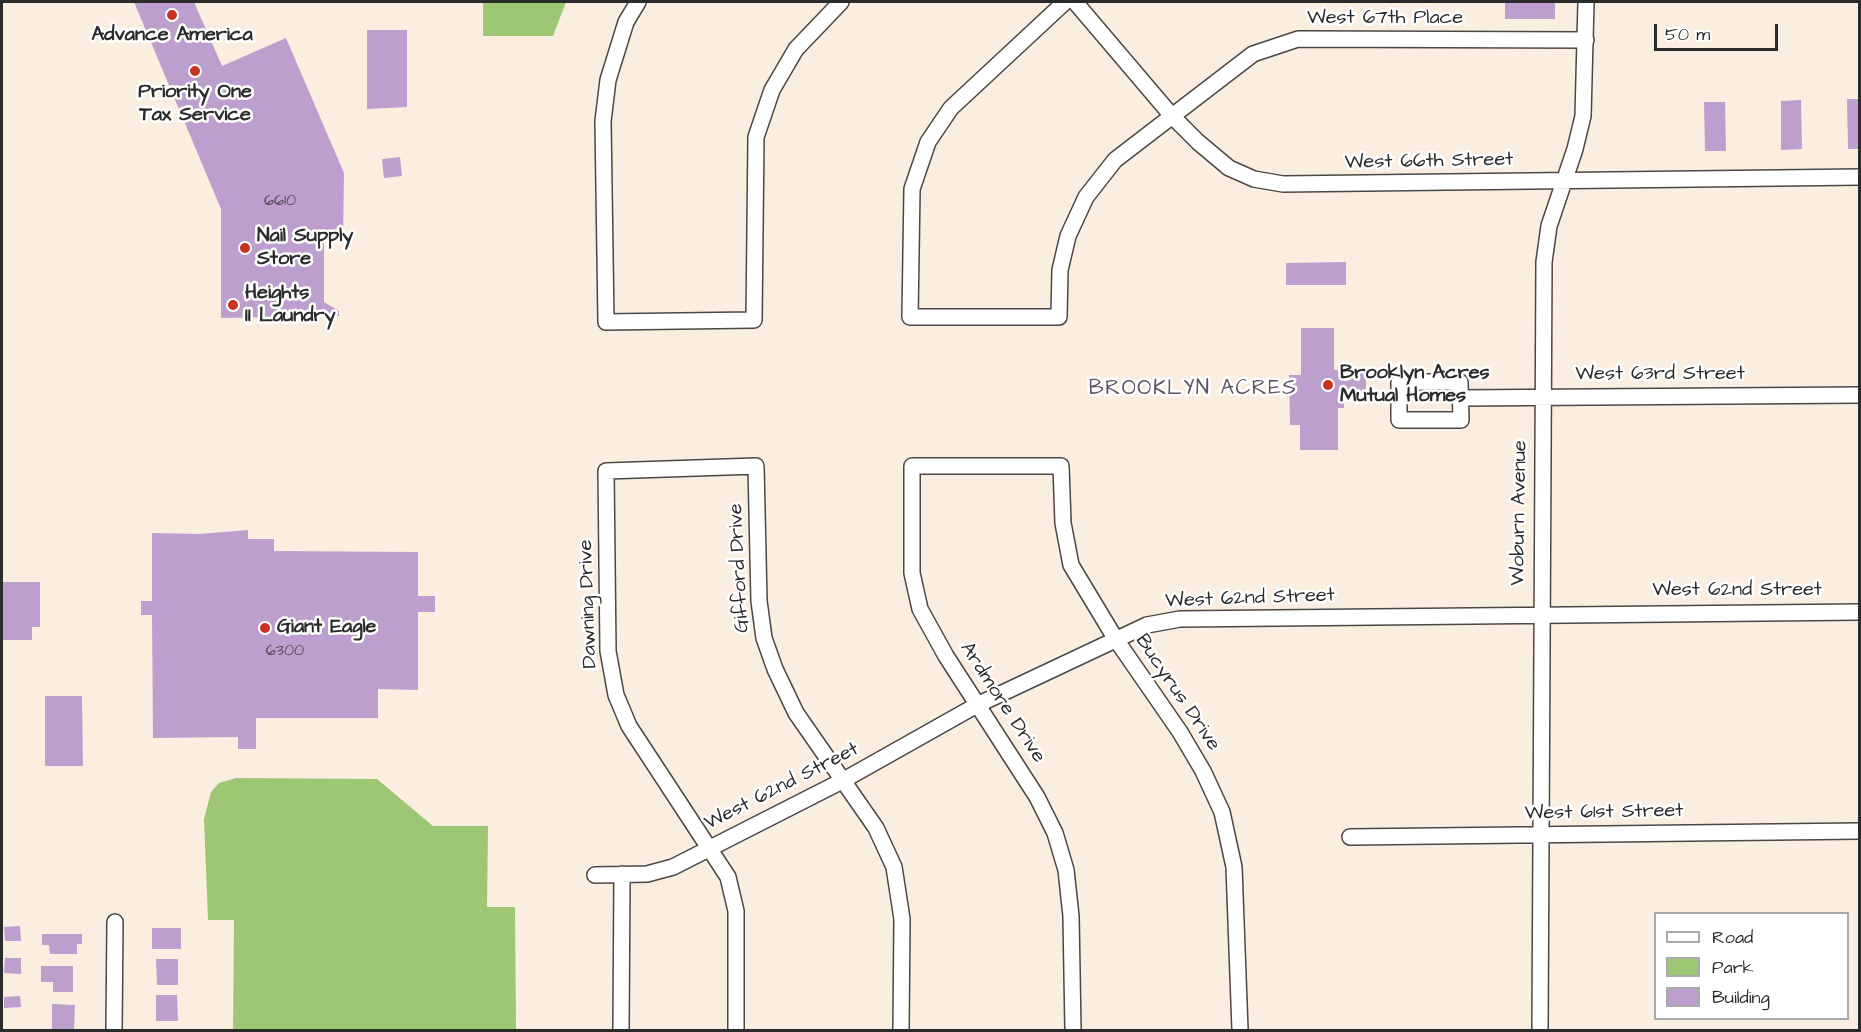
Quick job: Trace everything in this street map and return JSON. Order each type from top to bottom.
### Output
[{"type":"street","points":[[638,2],[626,22],[608,80],[603,121],[606,322],[754,320],[756,137],[772,90],[795,49],[841,2]]},
{"type":"street","points":[[1065,2],[951,108],[928,142],[912,189],[910,317],[1059,317],[1060,270],[1065,247],[1086,197],[1115,160],[1172,116]]},
{"type":"street","name":"West 66th Street","points":[[1075,2],[1172,116],[1228,168],[1254,179],[1283,184],[1860,177]]},
{"type":"street","name":"Woburn Avenue","points":[[1540,1030],[1540,613],[1544,262],[1549,226],[1583,116],[1586,2]]},
{"type":"street","name":"West 67th Place","points":[[1172,116],[1253,54],[1298,39],[1586,40]]},
{"type":"street","points":[[1399,382],[1460,382],[1461,398],[1461,420],[1399,420],[1399,382]]},
{"type":"street","name":"West 63rd Street","points":[[1461,398],[1860,395]]},
{"type":"street","name":"Gifford Drive","points":[[682,468],[756,466],[759,601],[764,638],[795,713],[876,828],[896,876],[902,919],[901,1030]]},
{"type":"street","name":"Ardmore Drive","points":[[983,466],[912,466],[912,573],[920,609],[977,705],[1037,797],[1058,842],[1066,870],[1071,916],[1073,1030]]},
{"type":"street","name":"Bucyrus Drive","points":[[983,466],[1061,466],[1063,523],[1071,565],[1115,638],[1180,732],[1203,771],[1222,812],[1234,867],[1240,1030]]},
{"type":"street","name":"Dawning Drive","points":[[682,468],[606,471],[608,651],[616,695],[629,726],[707,849],[728,877],[736,911],[736,1030]]},
{"type":"street","name":"West 62nd Street","points":[[595,875],[647,874],[673,867],[842,781],[977,705],[1115,638],[1147,625],[1180,619],[1540,613],[1860,612]]},
{"type":"street","name":"West 61st Street","points":[[1350,837],[1860,831]]},
{"type":"street","points":[[621,1030],[622,874]]},
{"type":"street","points":[[114,1030],[115,922]]},
{"type":"green space","points":[[483,2],[566,2],[553,36],[483,36]]},
{"type":"green space","points":[[236,778],[377,779],[433,826],[488,826],[487,907],[515,907],[516,1030],[233,1030],[234,920],[208,920],[204,819],[211,792],[219,783]]},
{"type":"building","points":[[134,2],[194,2],[222,66],[286,38],[344,173],[343,240],[324,240],[324,302],[339,311],[339,316],[221,318],[221,209]]},
{"type":"building","points":[[1505,2],[1555,2],[1555,19],[1505,19]]},
{"type":"building","points":[[367,30],[407,30],[407,107],[367,109]]},
{"type":"building","points":[[1847,99],[1860,99],[1860,149],[1848,149]]},
{"type":"building","points":[[1801,100],[1802,149],[1781,150],[1781,101]]},
{"type":"building","points":[[1704,102],[1725,102],[1726,151],[1705,151]]},
{"type":"building","points":[[400,157],[402,176],[384,178],[382,159]]},
{"type":"building","points":[[1346,262],[1346,285],[1286,285],[1286,263]]},
{"type":"building","name":"Brooklyn Acres Mutual Homes","points":[[1301,328],[1334,328],[1334,370],[1366,370],[1366,395],[1344,395],[1344,408],[1338,408],[1338,450],[1300,450],[1300,425],[1290,425],[1289,375],[1301,375]]},
{"type":"building","points":[[248,530],[248,539],[274,539],[274,551],[418,552],[418,596],[435,596],[435,612],[418,612],[418,690],[378,689],[378,718],[256,718],[256,749],[238,749],[238,737],[153,738],[152,615],[141,615],[141,601],[152,601],[152,533],[199,534]]},
{"type":"building","points":[[2,582],[40,582],[40,627],[32,627],[32,640],[2,640]]},
{"type":"building","points":[[45,696],[82,696],[83,766],[45,766]]},
{"type":"building","points":[[20,926],[21,941],[5,941],[4,927]]},
{"type":"building","points":[[152,928],[181,928],[181,949],[152,949]]},
{"type":"building","points":[[42,934],[82,934],[82,944],[77,944],[77,954],[50,954],[49,945],[42,945]]},
{"type":"building","points":[[5,958],[21,958],[21,974],[4,973]]},
{"type":"building","points":[[156,959],[178,959],[178,985],[157,985]]},
{"type":"building","points":[[41,966],[73,966],[73,992],[53,992],[53,982],[41,982]]},
{"type":"building","points":[[156,995],[177,995],[178,1021],[156,1021]]},
{"type":"building","points":[[20,996],[21,1007],[4,1008],[4,997]]},
{"type":"building","points":[[52,1004],[75,1005],[74,1030],[52,1030]]},
{"type":"place","name":"Advance America","points":[[172,15]]},
{"type":"place","name":"Priority One Tax Service","points":[[195,71]]},
{"type":"place","name":"Nail Supply Store","points":[[245,248]]},
{"type":"place","name":"Heights II Laundry","points":[[233,305]]},
{"type":"place","name":"Brooklyn Acres Mutual Homes","points":[[1328,385]]},
{"type":"place","name":"Giant Eagle","points":[[265,628]]},
{"type":"district","name":"BROOKLYN ACRES","points":[[1193,390]]}]
